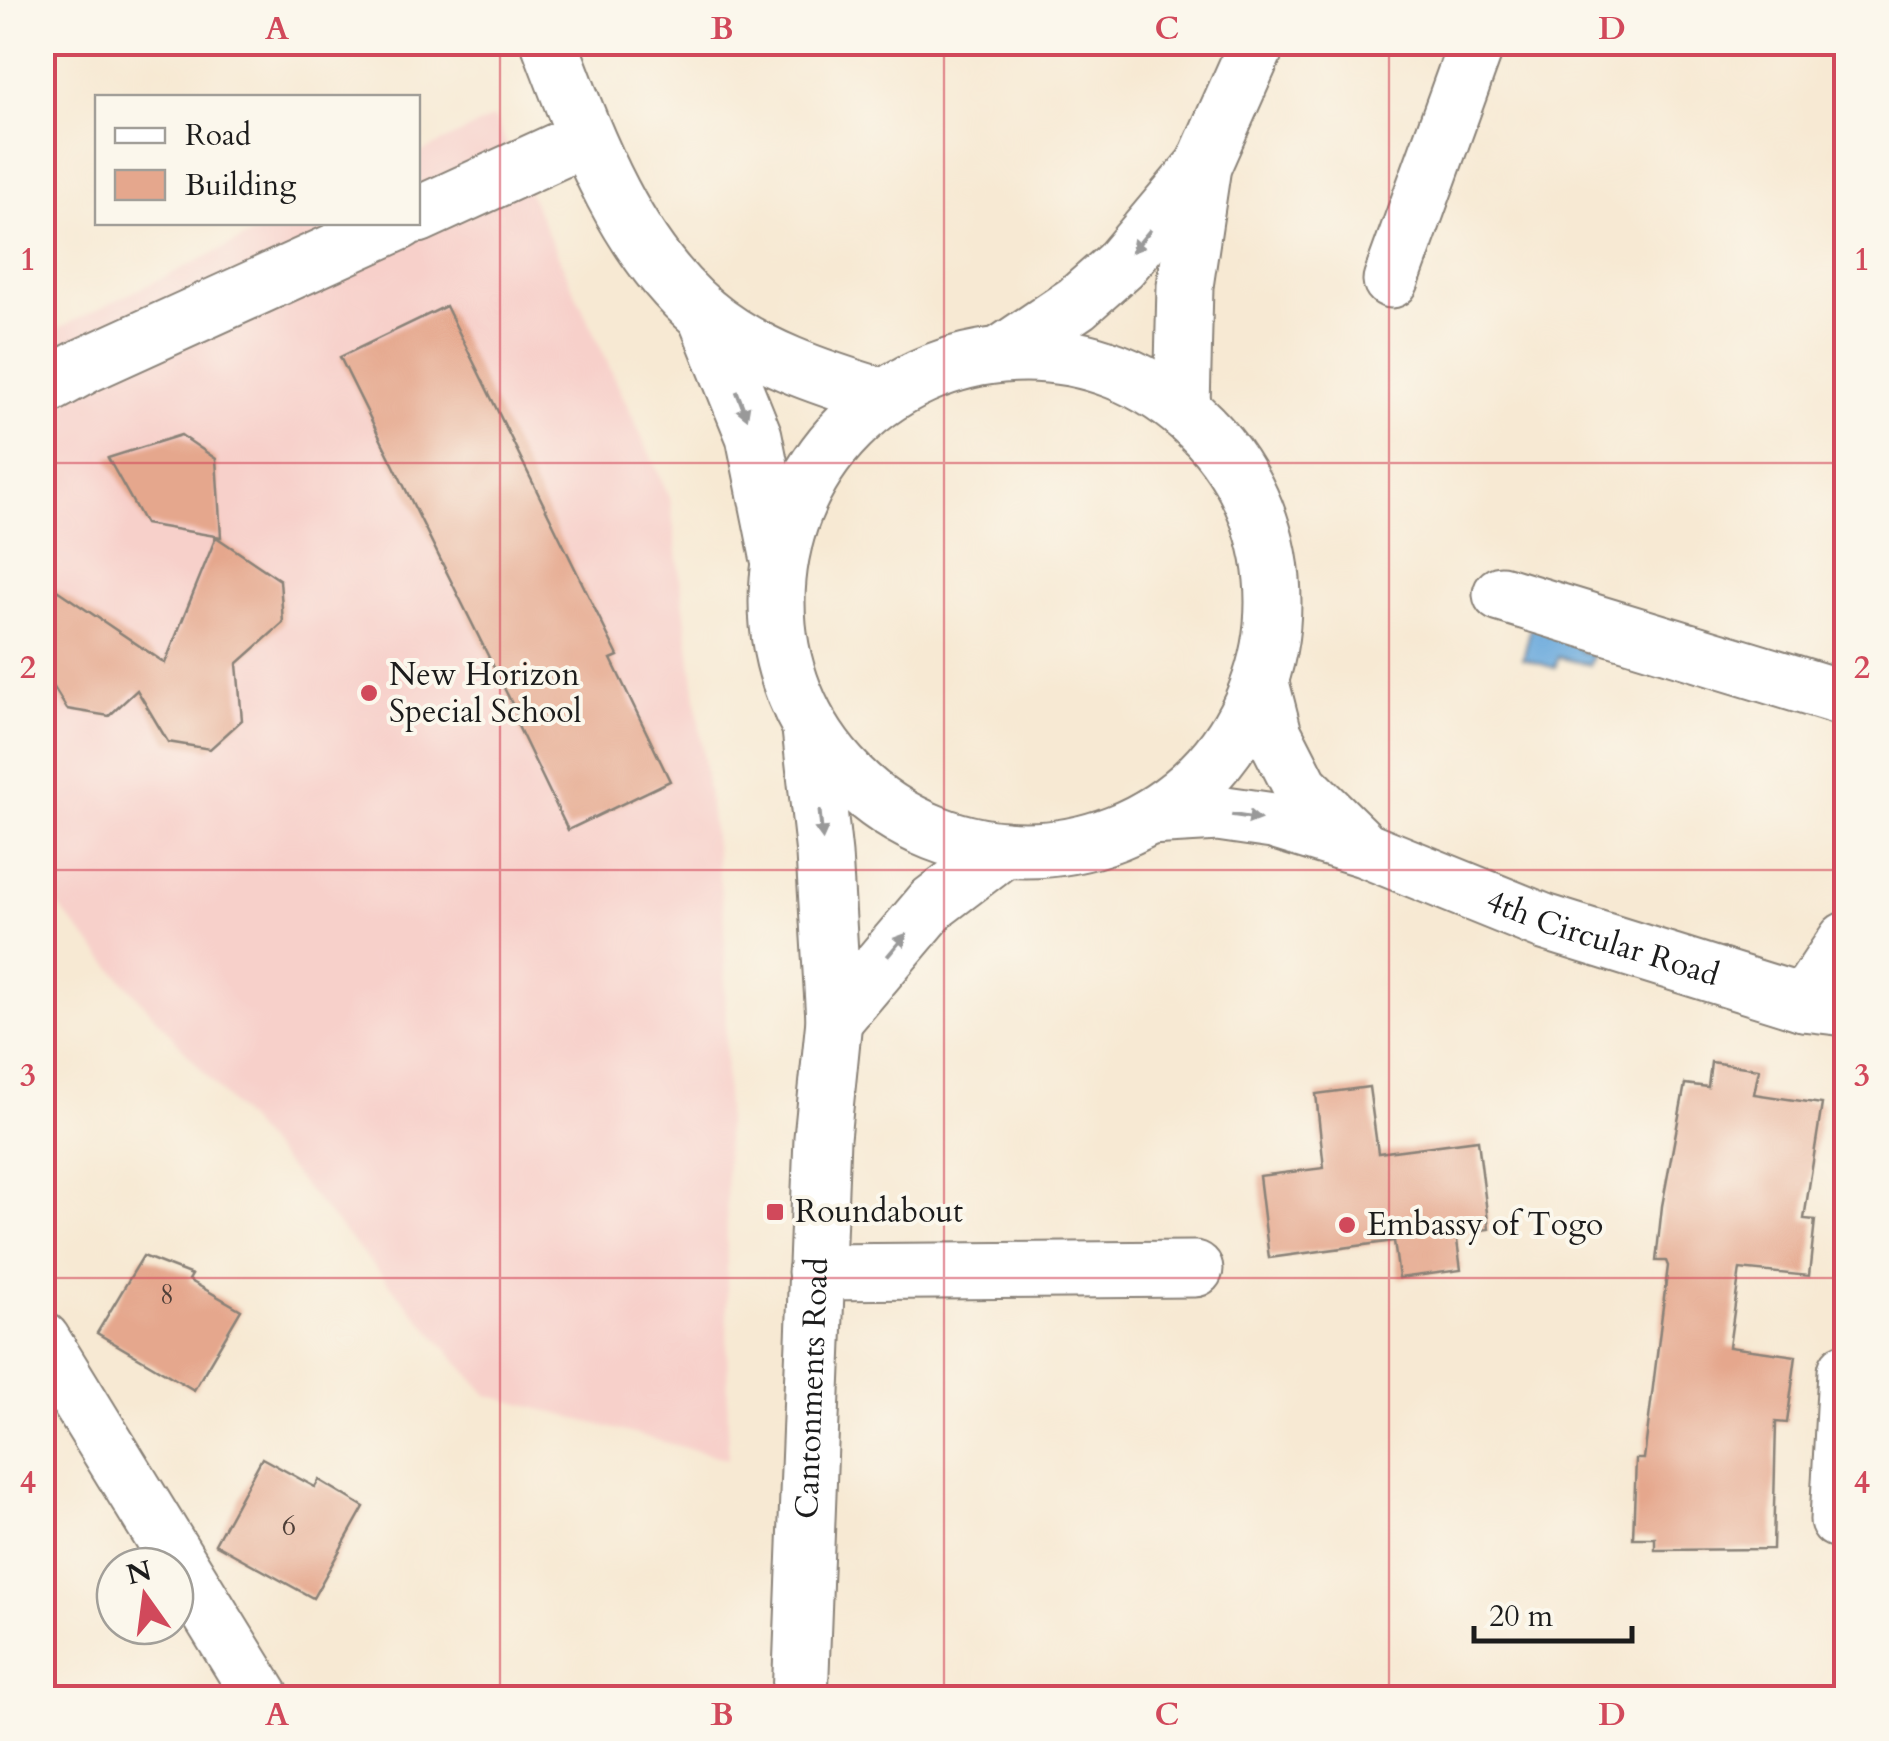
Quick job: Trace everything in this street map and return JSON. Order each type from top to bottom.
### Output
[{"type":"street","points":[[549,42],[586,138],[635,231],[672,282],[705,315],[760,350],[819,378],[884,396]]},
{"type":"street","points":[[1182,407],[1185,286],[1203,166],[1258,42]]},
{"type":"street","points":[[1391,280],[1477,42]]},
{"type":"street","points":[[420,214],[586,138]]},
{"type":"street","points":[[1003,354],[1077,303],[1120,265],[1203,166]]},
{"type":"street","points":[[42,390],[86,365],[393,225]]},
{"type":"street","points":[[705,315],[754,436],[779,561]]},
{"type":"street","points":[[1003,354],[1101,368],[1182,407],[1219,444],[1247,486],[1266,533],[1274,600],[1272,634],[1261,683],[1217,760],[1186,791],[1149,816],[1103,837],[1054,848],[1004,849],[955,840],[908,821],[866,793],[810,728],[784,666],[776,614],[779,561],[792,514],[814,470],[844,432],[884,396],[939,368],[1003,354]]},
{"type":"street","points":[[1501,594],[1846,699]]},
{"type":"street","points":[[1261,683],[1274,734],[1301,787],[1364,849]]},
{"type":"street","name":"Cantonments Road","points":[[800,1698],[822,1138],[834,1020],[824,854],[810,728]]},
{"type":"street","name":"4th Circular Road","points":[[1149,816],[1218,813],[1273,822],[1364,849],[1544,922],[1825,1005]]},
{"type":"street","points":[[834,1020],[933,902],[1004,849]]},
{"type":"street","points":[[1825,1005],[1846,940]]},
{"type":"street","points":[[816,1272],[1195,1269]]},
{"type":"street","points":[[42,1340],[262,1698]]},
{"type":"street","points":[[1838,1520],[1846,1371]]},
{"type":"shaded area","name":"New Horizon Special School","points":[[494,117],[670,498],[725,922],[728,1459],[487,1395],[43,889],[42,336],[272,225],[420,225],[420,153]]},
{"type":"water","points":[[1533,620],[1584,634],[1580,651],[1593,655],[1590,665],[1558,657],[1555,668],[1523,659]]},
{"type":"building","points":[[446,306],[618,656],[611,659],[670,781],[568,830],[516,722],[520,720],[340,357]]},
{"type":"building","points":[[181,435],[216,459],[221,537],[145,524],[108,458]]},
{"type":"building","points":[[216,537],[280,580],[283,623],[237,664],[242,720],[210,749],[168,742],[137,690],[109,716],[67,709],[42,668],[42,580],[165,663]]},
{"type":"building","points":[[1711,1062],[1759,1069],[1754,1094],[1822,1104],[1804,1219],[1815,1220],[1809,1276],[1740,1269],[1729,1347],[1796,1356],[1787,1423],[1776,1422],[1773,1549],[1655,1550],[1655,1538],[1633,1538],[1636,1459],[1644,1459],[1668,1266],[1666,1261],[1656,1261],[1662,1206],[1685,1084],[1708,1087]]},
{"type":"building","points":[[1369,1087],[1378,1153],[1478,1140],[1489,1229],[1456,1233],[1461,1270],[1399,1278],[1394,1241],[1269,1258],[1259,1176],[1324,1168],[1316,1094]]},
{"type":"building","points":[[143,1256],[192,1275],[189,1280],[241,1310],[194,1390],[97,1333]]},
{"type":"building","points":[[262,1458],[315,1487],[319,1480],[364,1507],[313,1598],[215,1544]]},
{"type":"place","name":"New Horizon Special School","points":[[369,693]]},
{"type":"place","name":"Roundabout","points":[[775,1212]]},
{"type":"place","name":"Embassy of Togo","points":[[1347,1225]]}]
